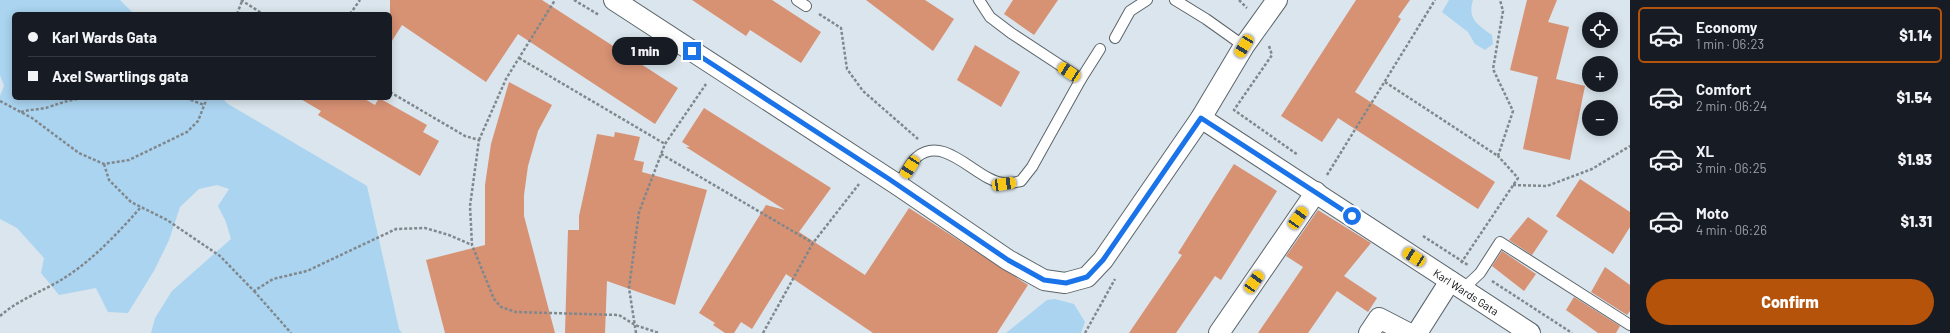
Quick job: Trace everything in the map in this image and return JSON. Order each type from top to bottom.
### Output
[{"type":"street","points":[[614,0],[898,185],[1008,260],[1044,280],[1066,283],[1087,277],[1103,260],[1201,118],[1244,46],[1276,0]]},
{"type":"street","name":"Karl Wards Gata","points":[[1201,118],[1530,333]]},
{"type":"street","points":[[1219,333],[1316,192]]},
{"type":"street","points":[[1417,333],[1457,285]]},
{"type":"street","points":[[1369,333],[1379,318],[1408,333]]},
{"type":"lane","points":[[796,0],[806,6]]},
{"type":"lane","points":[[979,0],[990,17],[1011,33],[1081,79]]},
{"type":"lane","points":[[1115,38],[1130,11],[1147,0]]},
{"type":"lane","points":[[1175,0],[1206,19],[1244,46]]},
{"type":"lane","points":[[898,185],[916,158],[924,152],[931,151],[946,153],[960,160],[986,177],[1004,184],[1021,181],[1032,167],[1081,79],[1100,49]]},
{"type":"lane","points":[[1457,285],[1480,273],[1500,242],[1630,325]]},
{"type":"path","points":[[238,12],[241,0],[260,12]]},
{"type":"path","points":[[351,12],[360,0]]},
{"type":"path","points":[[555,0],[506,79],[479,140],[470,206],[472,245],[494,299],[502,307],[516,312],[619,315],[635,326],[659,333]]},
{"type":"path","points":[[1239,0],[1249,9]]},
{"type":"path","points":[[1316,192],[1435,0]]},
{"type":"path","points":[[1498,156],[1512,111],[1493,69],[1503,11],[1500,0]]},
{"type":"path","points":[[1252,5],[1245,17],[1268,42],[1272,55],[1234,110],[1302,157]]},
{"type":"path","points":[[806,6],[841,28],[847,69],[863,91],[918,138],[924,152]]},
{"type":"path","points":[[519,58],[665,144]]},
{"type":"path","points":[[636,333],[629,288],[640,212],[665,144],[708,81]]},
{"type":"path","points":[[1385,82],[1498,156],[1518,178],[1462,261],[1457,285]]},
{"type":"path","points":[[392,93],[465,136],[479,140]]},
{"type":"path","points":[[20,112],[32,108],[48,107],[61,102],[72,100]]},
{"type":"path","points":[[191,100],[204,105]]},
{"type":"path","points":[[0,101],[32,118],[79,152],[104,164],[130,160],[187,132],[198,121],[206,100]]},
{"type":"path","points":[[1512,185],[1547,186],[1592,169],[1630,146]]},
{"type":"path","points":[[661,154],[813,243]]},
{"type":"path","points":[[104,164],[109,180],[131,202],[167,220],[220,256],[254,290],[291,333]]},
{"type":"path","points":[[763,333],[813,243],[871,168]]},
{"type":"path","points":[[1321,170],[1334,179]]},
{"type":"path","points":[[0,316],[8,309],[62,279],[112,239],[141,207]]},
{"type":"path","points":[[254,290],[273,279],[307,271],[396,229],[425,228],[449,235],[472,245]]},
{"type":"path","points":[[1417,232],[1572,333]]},
{"type":"shaded area","points":[[0,0],[120,0],[132,12],[12,12],[12,100],[224,100],[228,104],[367,186],[399,329],[402,333],[151,333],[155,318],[172,291],[231,239],[226,222],[218,206],[229,189],[217,185],[199,189],[180,207],[169,240],[155,269],[128,313],[108,312],[96,288],[59,295],[41,273],[44,258],[17,228],[0,219],[0,96],[4,86],[0,75]]},
{"type":"shaded area","points":[[1449,0],[1473,0],[1471,12],[1473,17],[1478,25],[1492,35],[1493,44],[1485,50],[1475,44],[1468,32],[1442,12]]},
{"type":"shaded area","points":[[1055,299],[1074,304],[1085,322],[1081,333],[1006,333],[1047,300]]},
{"type":"building","points":[[390,0],[542,0],[678,88],[655,124],[518,34],[486,82],[402,25],[392,41],[392,12],[390,12]]},
{"type":"building","points":[[692,0],[772,0],[821,32],[801,63],[750,30],[746,36]]},
{"type":"building","points":[[866,0],[925,0],[954,19],[933,51]]},
{"type":"building","points":[[1013,0],[1058,0],[1034,35],[1004,14]]},
{"type":"building","points":[[1356,0],[1410,0],[1398,17],[1401,19],[1355,92],[1495,182],[1478,209],[1338,118],[1322,142],[1281,116]]},
{"type":"building","points":[[1527,0],[1557,0],[1548,22],[1569,27],[1556,79],[1582,85],[1582,92],[1584,92],[1570,160],[1523,149],[1538,77],[1510,70]]},
{"type":"building","points":[[975,45],[1020,72],[1001,107],[957,80]]},
{"type":"building","points":[[509,82],[552,105],[538,131],[528,166],[524,195],[524,216],[555,333],[445,333],[426,260],[485,245],[485,185],[491,144]]},
{"type":"building","points":[[302,100],[366,100],[375,105],[378,100],[383,100],[427,125],[423,132],[439,141],[420,176],[318,115],[321,111]]},
{"type":"building","points":[[704,108],[831,188],[799,232],[865,275],[909,208],[1028,285],[997,333],[873,333],[786,274],[752,329],[741,322],[734,333],[725,333],[713,325],[715,323],[699,313],[766,205],[785,210],[686,147],[690,147],[682,142]]},
{"type":"building","points":[[615,132],[640,137],[634,160],[644,162],[642,172],[707,190],[675,305],[607,281],[605,333],[565,333],[568,230],[579,230],[579,216],[597,134],[614,137]]},
{"type":"building","points":[[1234,164],[1277,191],[1221,280],[1215,276],[1176,333],[1129,333],[1182,255],[1178,253]]},
{"type":"building","points":[[1580,179],[1630,212],[1630,227],[1613,254],[1556,216]]},
{"type":"building","points":[[1318,210],[1371,243],[1344,276],[1377,298],[1368,312],[1337,291],[1308,333],[1258,333],[1303,267],[1286,256]]},
{"type":"building","points":[[1528,217],[1548,231],[1532,255],[1509,240]]},
{"type":"building","points":[[1502,251],[1536,274],[1524,291],[1492,266]]},
{"type":"building","points":[[1605,267],[1630,285],[1630,311],[1627,315],[1591,292]]},
{"type":"building","points":[[1574,297],[1620,326],[1616,333],[1598,333],[1566,310]]},
{"type":"route","points":[[692,51],[889,179],[1008,260],[1044,280],[1066,283],[1087,277],[1103,260],[1201,118],[1352,216]]}]
